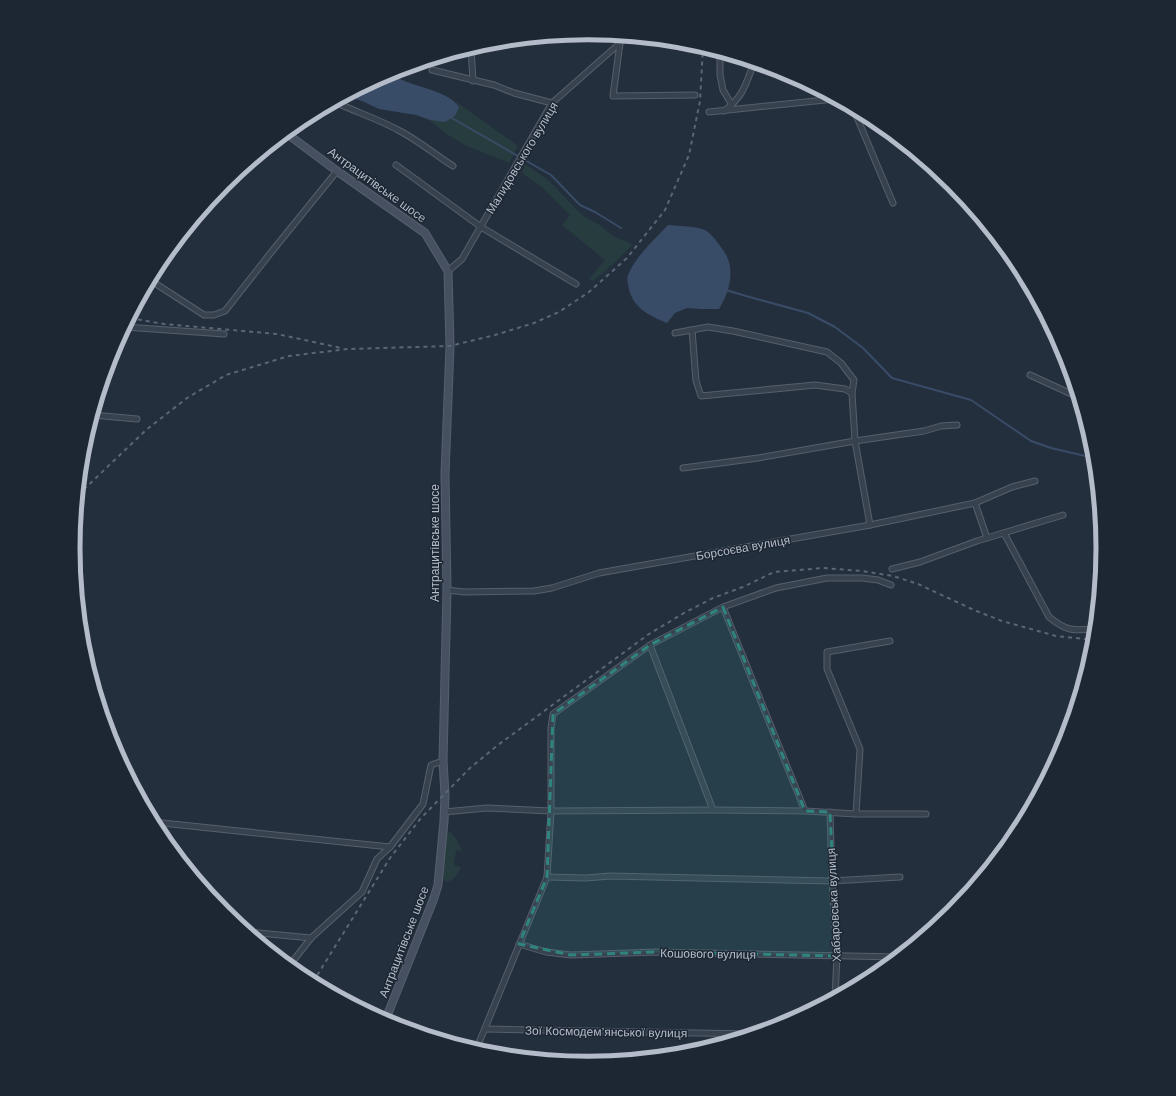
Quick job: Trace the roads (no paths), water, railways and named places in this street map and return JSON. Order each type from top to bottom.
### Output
[{"type":"main road","name":"Антрацитівське шосе","points":[[291,136],[337,171],[425,233],[448,271],[450,346],[445,474],[447,590],[443,761],[445,795],[444,821],[438,885],[388,1014]]},
{"type":"street","points":[[620,43],[612,96],[695,95]]},
{"type":"street","name":"Малидовського вулиця","points":[[448,271],[462,259],[552,104],[620,43]]},
{"type":"street","points":[[471,54],[473,81]]},
{"type":"street","points":[[720,57],[720,75],[723,90],[732,105]]},
{"type":"street","points":[[723,112],[742,94],[752,67]]},
{"type":"street","points":[[432,70],[494,85],[552,104]]},
{"type":"street","points":[[709,112],[723,112],[827,100]]},
{"type":"street","points":[[341,104],[399,130],[417,140],[438,157],[453,166]]},
{"type":"street","points":[[856,117],[893,203]]},
{"type":"street","points":[[396,165],[481,227],[576,284]]},
{"type":"street","points":[[155,283],[204,315],[214,315],[225,311],[268,255],[337,171]]},
{"type":"street","points":[[130,327],[224,334]]},
{"type":"street","points":[[676,333],[708,327],[734,331],[827,352],[841,363],[854,380],[852,393],[855,440],[870,525]]},
{"type":"street","points":[[692,330],[696,381],[701,396],[815,385],[845,389],[852,393]]},
{"type":"street","points":[[1030,375],[1072,395]]},
{"type":"street","points":[[97,415],[137,419]]},
{"type":"street","points":[[683,468],[758,458],[855,440],[924,431],[941,426],[957,425]]},
{"type":"street","name":"Борсоєва вулиця","points":[[447,590],[464,592],[534,591],[552,588],[599,574],[870,525],[975,503],[1012,487],[1035,481]]},
{"type":"street","points":[[975,503],[987,538]]},
{"type":"street","points":[[892,569],[920,562],[987,538],[1063,515]]},
{"type":"street","points":[[1004,533],[1049,617],[1061,626],[1076,630],[1089,629]]},
{"type":"street","points":[[479,1044],[547,877],[551,811],[551,728],[553,714],[650,645],[723,606],[776,588],[827,578],[862,578],[878,580],[892,585]]},
{"type":"street","points":[[723,606],[806,811]]},
{"type":"street","points":[[856,814],[860,749],[827,669],[828,652],[890,641]]},
{"type":"street","points":[[650,645],[713,810]]},
{"type":"street","points":[[293,961],[311,938],[362,892],[377,859],[390,847],[423,804],[431,765],[443,761]]},
{"type":"street","points":[[444,812],[487,808],[551,811],[713,810],[806,811],[856,814],[926,814]]},
{"type":"street","name":"Хабаровська вулиця","points":[[830,812],[832,881],[837,956],[835,992]]},
{"type":"street","points":[[161,823],[390,847]]},
{"type":"street","points":[[547,877],[586,878],[610,876],[832,881],[900,877]]},
{"type":"street","points":[[256,933],[311,938]]},
{"type":"street","name":"Кошового вулиця","points":[[519,944],[546,952],[571,955],[656,952],[890,956]]},
{"type":"street","name":"Зої Космодем’янської вулиця","points":[[485,1029],[736,1034]]},
{"type":"water","points":[[397,78],[446,96],[454,101],[459,107],[455,116],[445,122],[430,120],[416,115],[379,109],[352,98]]},
{"type":"water","points":[[668,225],[694,227],[705,230],[713,237],[726,255],[730,265],[730,278],[725,297],[719,309],[687,308],[675,313],[667,323],[647,313],[633,299],[627,282],[631,268],[651,242]]},
{"type":"waterway","points":[[450,117],[551,175],[580,205],[595,212],[621,228]]},
{"type":"waterway","points":[[726,290],[808,313],[835,327],[863,348],[892,378],[971,400],[1031,441],[1051,448],[1087,456]]},
{"type":"railway","points":[[83,490],[146,430],[187,398],[226,375],[289,356],[348,349],[450,346],[495,335],[534,323],[559,312],[589,292],[627,258],[665,210],[689,155],[700,101],[703,53]]},
{"type":"railway","points":[[134,319],[164,324],[277,334],[341,348]]},
{"type":"railway","points":[[316,977],[390,858],[421,818],[470,768],[498,745],[649,634],[713,598],[743,587],[774,572],[823,568],[862,571],[893,576],[918,584],[974,610],[1002,621],[1056,636],[1087,639]]}]
